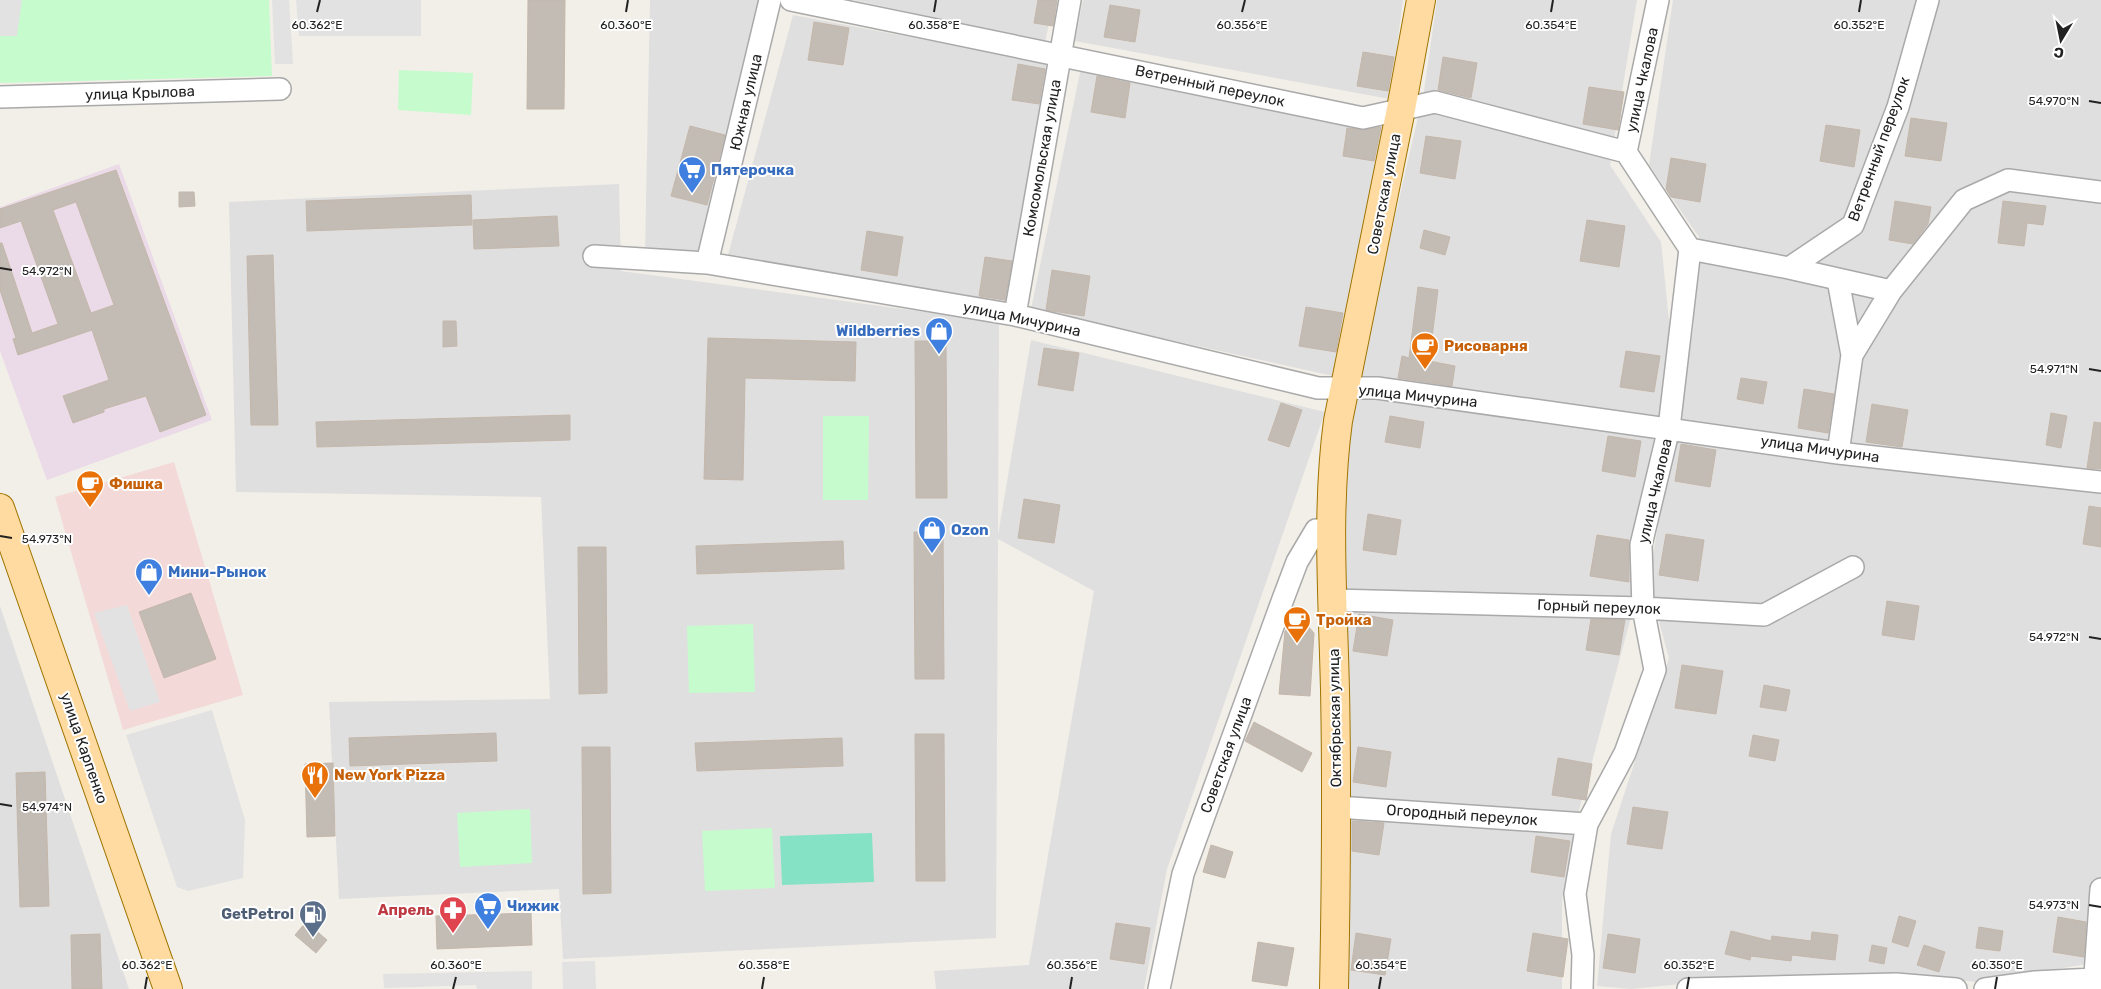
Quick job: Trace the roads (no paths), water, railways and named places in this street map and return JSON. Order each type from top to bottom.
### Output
[{"type":"main road","name":"Советская улица","points":[[1345,388],[1421,0]]},
{"type":"main road","name":"Октябрьская улица","points":[[1334,989],[1337,807],[1332,600],[1332,462],[1345,388]]},
{"type":"main road","name":"улица Карпенко","points":[[0,508],[168,989]]},
{"type":"street","name":"Южная улица","points":[[707,263],[770,0]]},
{"type":"street","name":"Ветренный переулок","points":[[791,0],[1363,118],[1435,102],[1626,152]]},
{"type":"street","name":"Комсомольская улица","points":[[1015,315],[1070,0]]},
{"type":"street","name":"улица Чкалова","points":[[1582,989],[1583,955],[1574,894],[1587,824],[1625,753],[1655,670],[1643,608],[1641,545],[1670,428],[1690,249],[1626,152],[1658,0]]},
{"type":"street","name":"Ветренный переулок","points":[[1789,268],[1853,225],[1898,106],[1928,0]]},
{"type":"street","name":"улица Крылова","points":[[0,97],[280,89]]},
{"type":"street","points":[[1852,355],[1891,291],[1964,200],[2008,180],[2101,192]]},
{"type":"street","points":[[1690,249],[1789,268],[1891,291]]},
{"type":"street","name":"улица Мичурина","points":[[594,256],[707,263],[1015,315],[1318,388],[1377,388],[1838,453],[2101,482]]},
{"type":"street","points":[[1838,280],[1852,355],[1838,453]]},
{"type":"street","name":"Советская улица","points":[[1159,989],[1183,874],[1297,562],[1316,530]]},
{"type":"street","name":"Горный переулок","points":[[1332,600],[1643,608],[1764,615],[1853,567]]},
{"type":"street","name":"Огородный переулок","points":[[1337,807],[1587,824]]},
{"type":"street","points":[[1985,989],[2035,982],[2094,984],[2101,889]]},
{"type":"street","points":[[1688,989],[1896,986],[1956,989]]},
{"type":"place","name":"Пятерочка","points":[[692,194]]},
{"type":"place","name":"Wildberries","points":[[939,355]]},
{"type":"place","name":"Рисоварня","points":[[1425,370]]},
{"type":"place","name":"Фишка","points":[[90,508]]},
{"type":"place","name":"Ozon","points":[[932,554]]},
{"type":"place","name":"Мини-Рынок","points":[[149,596]]},
{"type":"place","name":"Тройка","points":[[1297,644]]},
{"type":"place","name":"New York Pizza","points":[[315,799]]},
{"type":"place","name":"Чижик","points":[[488,930]]},
{"type":"place","name":"Апрель","points":[[453,934]]},
{"type":"place","name":"GetPetrol","points":[[313,938]]}]
